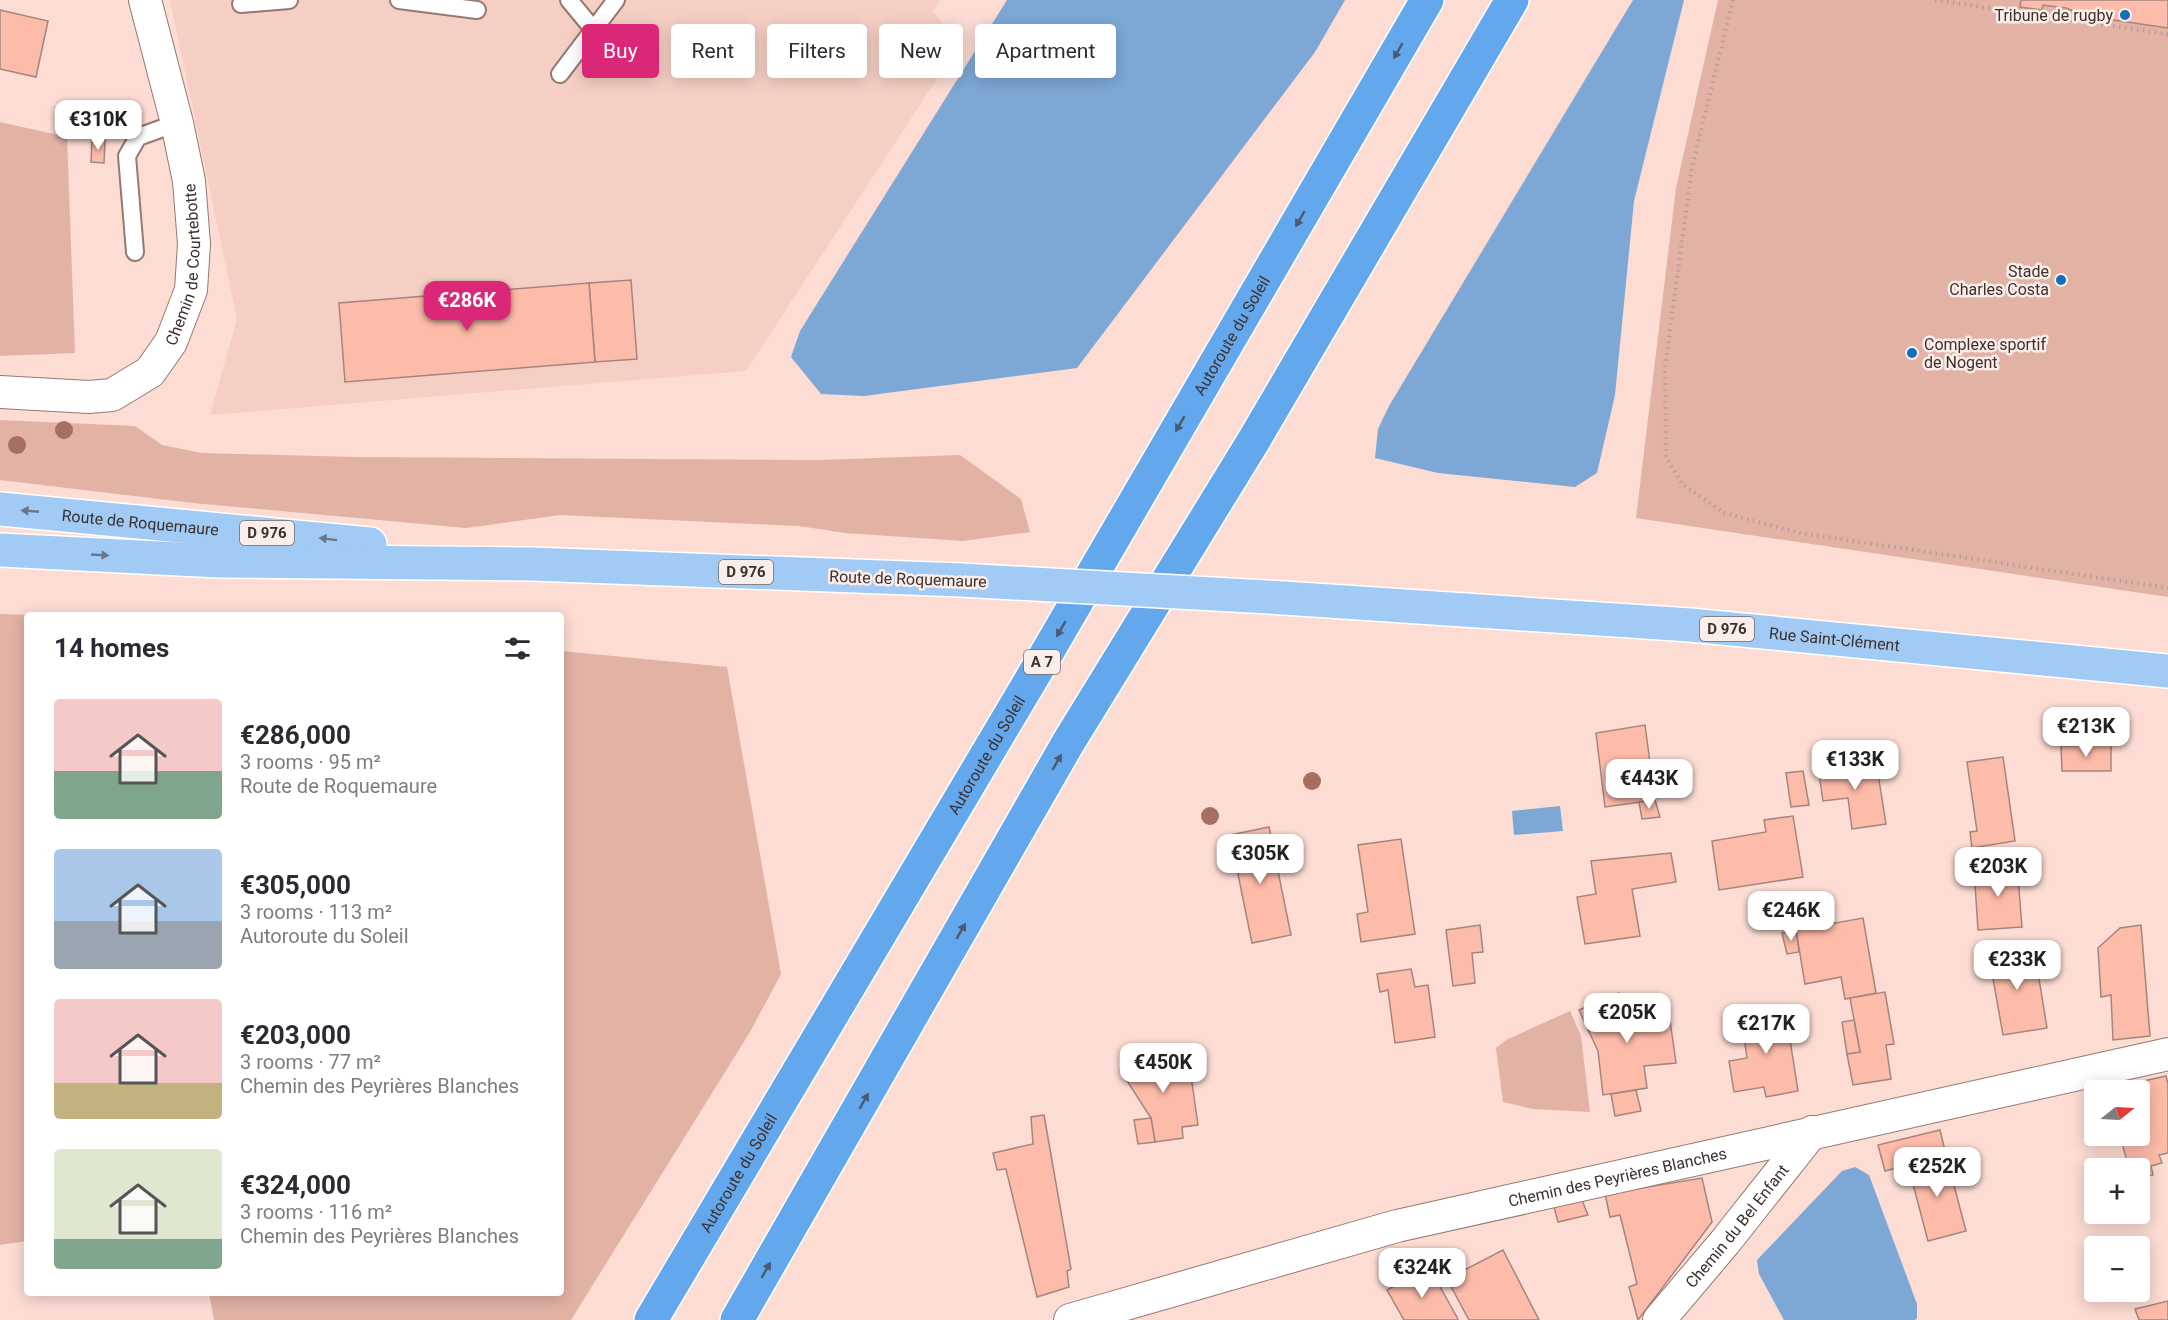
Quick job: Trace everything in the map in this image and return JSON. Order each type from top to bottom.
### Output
[{"type":"highway","name":"Autoroute du Soleil","points":[[651,1320],[1045,656],[1427,0]]},
{"type":"highway","points":[[737,1320],[1068,743],[1254,440],[1512,0]]},
{"type":"main road","name":"Route de Roquemaure","points":[[0,509],[324,538],[532,564]]},
{"type":"main road","name":"Route de Roquemaure","points":[[0,550],[219,561],[532,564],[960,580],[1284,598]]},
{"type":"main road","name":"Rue Saint-Clément","points":[[1284,598],[1690,625],[2168,671]]},
{"type":"street","name":"Chemin de Courtebotte","points":[[0,392],[89,397],[112,395],[150,372],[171,342],[191,290],[194,244],[189,181],[177,123],[144,0]]},
{"type":"street","name":"Chemin des Peyrières Blanches","points":[[1070,1320],[1397,1226],[2168,1054]]},
{"type":"street","name":"Chemin du Bel Enfant","points":[[1659,1320],[1725,1242],[1812,1132]]},
{"type":"lane","points":[[241,4],[289,0]]},
{"type":"lane","points":[[399,0],[477,10]]},
{"type":"lane","points":[[569,0],[589,24]]},
{"type":"lane","points":[[597,24],[616,0]]},
{"type":"lane","points":[[560,74],[582,44]]},
{"type":"lane","points":[[135,252],[128,156],[138,137],[177,123]]},
{"type":"path","points":[[1733,0],[1692,167],[1665,367],[1666,457],[1682,484],[1724,513],[1800,533],[2168,588]]},
{"type":"path","points":[[1935,0],[2168,34]]},
{"type":"shaded area","points":[[170,0],[940,0],[933,11],[943,24],[879,24],[879,78],[937,78],[746,371],[210,415],[237,319]]},
{"type":"shaded area","name":"Complexe sportif de Nogent","points":[[1718,0],[2168,0],[2168,597],[1636,518],[1676,188]]},
{"type":"shaded area","points":[[0,122],[67,137],[75,353],[0,356]]},
{"type":"shaded area","points":[[0,420],[135,426],[162,445],[202,453],[355,457],[820,460],[960,455],[1021,499],[1030,532],[963,541],[845,533],[799,526],[560,515],[466,528],[193,503],[0,480]]},
{"type":"shaded area","points":[[0,614],[24,615],[24,1241],[0,1245]]},
{"type":"shaded area","points":[[564,651],[727,667],[781,974],[750,1032],[571,1320],[214,1320],[210,1296],[564,1296]]},
{"type":"shaded area","points":[[1570,1011],[1581,1036],[1590,1112],[1533,1109],[1503,1102],[1496,1048],[1506,1040]]},
{"type":"water","points":[[1007,0],[1345,0],[1315,52],[1077,368],[864,396],[821,394],[791,357],[800,331],[958,78],[963,78],[963,70],[975,51],[975,78],[1116,78],[1116,24],[992,24]]},
{"type":"water","points":[[1633,0],[1684,0],[1634,201],[1615,395],[1597,473],[1575,487],[1438,473],[1375,458],[1378,429],[1389,406]]},
{"type":"water","points":[[1560,806],[1563,831],[1514,835],[1512,811]]},
{"type":"water","points":[[1855,1167],[1869,1175],[1917,1304],[1917,1318],[1915,1320],[1784,1320],[1759,1274],[1757,1260],[1842,1171]]},
{"type":"building","name":"Tribune de rugby","points":[[2021,0],[2168,0],[2168,28],[2086,16],[2066,8],[2043,5],[2042,10],[2020,7]]},
{"type":"building","points":[[0,10],[48,21],[36,77],[0,69]]},
{"type":"building","points":[[92,139],[105,140],[104,163],[91,162]]},
{"type":"building","points":[[631,280],[637,359],[595,362],[589,283]]},
{"type":"building","points":[[589,283],[595,362],[345,382],[339,303]]},
{"type":"building","points":[[1645,725],[1655,800],[1605,807],[1596,733]]},
{"type":"building","points":[[2111,745],[2111,771],[2062,771],[2061,746]]},
{"type":"building","points":[[2003,757],[2015,841],[1972,848],[1970,832],[1977,831],[1967,762]]},
{"type":"building","points":[[1876,761],[1886,824],[1852,829],[1848,798],[1823,801],[1818,767]]},
{"type":"building","points":[[1803,771],[1809,805],[1791,807],[1786,773]]},
{"type":"building","points":[[1655,800],[1660,817],[1642,819],[1639,802]]},
{"type":"building","points":[[1793,816],[1803,877],[1719,890],[1712,841],[1766,832],[1764,820]]},
{"type":"building","points":[[1269,827],[1291,935],[1252,943],[1230,835]]},
{"type":"building","points":[[1401,839],[1415,934],[1361,942],[1357,914],[1368,912],[1358,845]]},
{"type":"building","points":[[1671,853],[1676,882],[1632,889],[1640,936],[1585,944],[1577,897],[1596,894],[1591,861]]},
{"type":"building","points":[[2017,865],[2022,927],[1978,930],[1974,869]]},
{"type":"building","points":[[1863,918],[1876,993],[1845,999],[1841,977],[1805,984],[1796,930]]},
{"type":"building","points":[[1480,925],[1483,952],[1472,953],[1475,983],[1453,986],[1446,930]]},
{"type":"building","points":[[2141,925],[2150,1036],[2113,1040],[2111,995],[2101,997],[2098,948],[2120,928]]},
{"type":"building","points":[[1796,930],[1799,952],[1787,954],[1782,933]]},
{"type":"building","points":[[2034,948],[2047,1028],[2003,1035],[1992,973],[1985,974],[1982,957]]},
{"type":"building","points":[[1411,969],[1415,987],[1428,985],[1435,1037],[1395,1043],[1388,990],[1380,992],[1377,974]]},
{"type":"building","points":[[1885,992],[1894,1044],[1886,1045],[1891,1079],[1853,1085],[1847,1054],[1860,1052],[1850,998]]},
{"type":"building","points":[[1619,993],[1632,1017],[1669,1013],[1676,1063],[1644,1066],[1647,1088],[1603,1095],[1598,1051],[1579,1010]]},
{"type":"building","points":[[1785,1008],[1798,1091],[1766,1097],[1764,1087],[1734,1092],[1729,1061],[1747,1058],[1741,1016]]},
{"type":"building","points":[[1854,1020],[1860,1052],[1847,1054],[1842,1022]]},
{"type":"building","points":[[1157,1045],[1178,1077],[1190,1069],[1198,1125],[1182,1127],[1183,1138],[1155,1142],[1151,1118],[1120,1070]]},
{"type":"building","points":[[2166,1076],[2168,1084],[2168,1153],[2159,1155],[2162,1163],[2151,1166],[2153,1175],[2150,1176],[2150,1158],[2126,1158],[2123,1146],[2150,1146],[2148,1080]]},
{"type":"building","points":[[1636,1090],[1641,1111],[1615,1116],[1611,1094]]},
{"type":"building","points":[[1044,1115],[1071,1269],[1067,1271],[1069,1287],[1037,1297],[1006,1169],[997,1170],[993,1153],[1033,1144],[1031,1117]]},
{"type":"building","points":[[1151,1118],[1155,1142],[1138,1144],[1134,1120]]},
{"type":"building","points":[[1940,1130],[1946,1155],[1885,1171],[1878,1145]]},
{"type":"building","points":[[1946,1155],[1966,1231],[1928,1241],[1908,1165]]},
{"type":"building","points":[[1702,1178],[1712,1222],[1638,1320],[1629,1287],[1637,1284],[1620,1215],[1610,1217],[1605,1194]]},
{"type":"building","points":[[1582,1200],[1588,1215],[1558,1222],[1554,1207]]},
{"type":"building","points":[[1503,1250],[1539,1320],[1469,1320],[1447,1279]]},
{"type":"building","points":[[1429,1267],[1457,1320],[1404,1320],[1387,1290]]},
{"type":"building","points":[[2168,1301],[2168,1320],[2139,1320],[2135,1309]]},
{"type":"place","name":"Tribune de rugby","points":[[2125,15]]},
{"type":"place","name":"Stade Charles Costa","points":[[2061,280]]},
{"type":"place","name":"Complexe sportif de Nogent","points":[[1912,353]]}]
